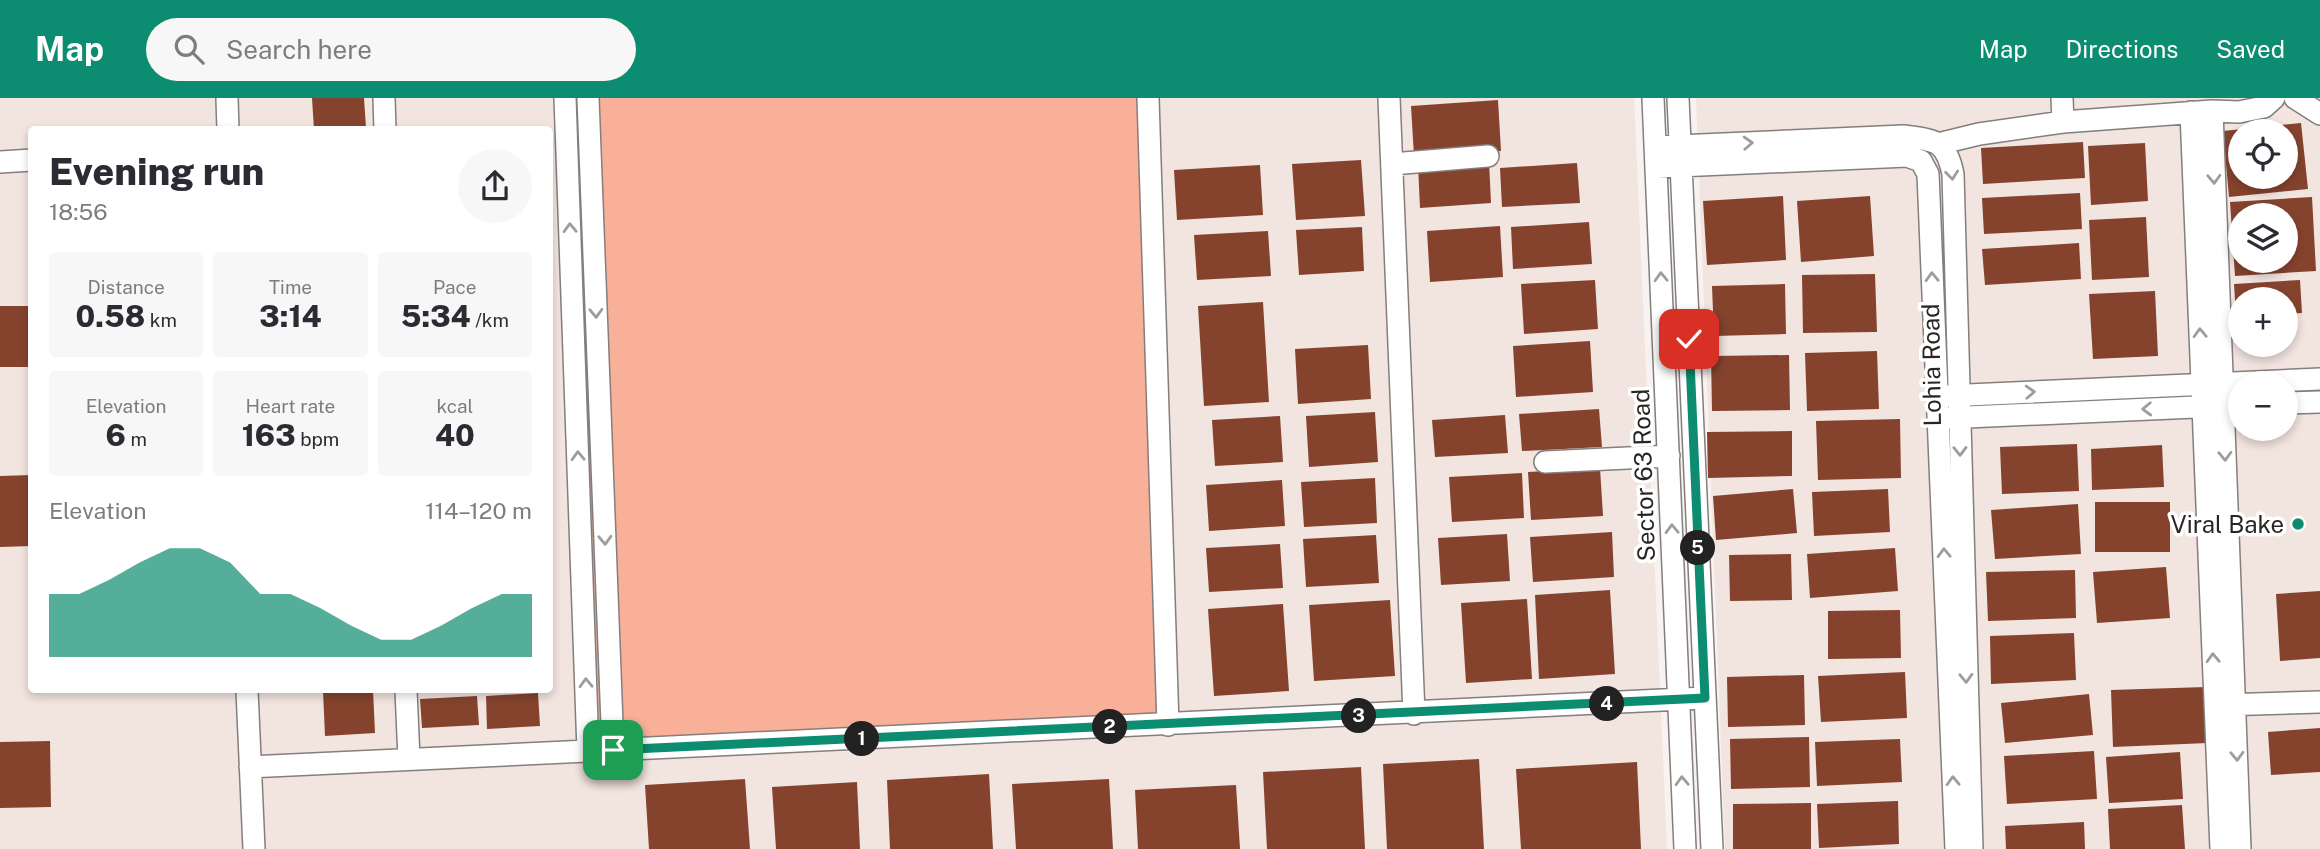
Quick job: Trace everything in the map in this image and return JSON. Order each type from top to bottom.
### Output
[{"type":"street","points":[[227,98],[228,126]]},
{"type":"street","points":[[384,98],[385,126]]},
{"type":"street","points":[[565,98],[558,135],[588,751]]},
{"type":"street","points":[[588,98],[613,750]]},
{"type":"street","points":[[1148,98],[1168,725]]},
{"type":"street","points":[[1389,98],[1414,714]]},
{"type":"street","name":"Sector 63 Road","points":[[1653,98],[1685,849]]},
{"type":"street","name":"Sector 63 Road","points":[[1678,98],[1712,849]]},
{"type":"street","points":[[2062,98],[2063,121]]},
{"type":"street","points":[[1656,157],[1903,136],[1933,140],[1938,144],[1979,134],[2063,121],[2239,112],[2264,107],[2274,98]]},
{"type":"street","points":[[2295,98],[2320,114]]},
{"type":"street","points":[[2202,112],[2212,384],[2222,406],[2225,705],[2221,849]]},
{"type":"street","points":[[558,135],[589,134]]},
{"type":"street","name":"Lohia Road","points":[[1938,144],[1949,154],[1953,174],[1948,396]]},
{"type":"street","name":"Lohia Road","points":[[1680,155],[1907,156],[1921,161],[1928,174],[1948,396],[1972,849]]},
{"type":"street","points":[[1392,164],[1488,156]]},
{"type":"street","points":[[0,162],[28,160]]},
{"type":"street","points":[[1948,396],[2320,379]]},
{"type":"street","points":[[2298,403],[2320,402]]},
{"type":"street","points":[[1949,418],[2222,406]]},
{"type":"street","name":"Lohia Road","points":[[1949,418],[1956,849]]},
{"type":"street","points":[[1545,462],[1669,456]]},
{"type":"street","points":[[247,693],[254,849]]},
{"type":"street","points":[[407,693],[409,759]]},
{"type":"street","points":[[250,766],[1414,714],[1705,698]]},
{"type":"street","points":[[2225,705],[2320,702]]},
{"type":"street","points":[[2225,705],[2240,849]]},
{"type":"shaded area","points":[[0,98],[1634,98],[1667,849],[0,849]]},
{"type":"shaded area","points":[[582,98],[1148,98],[1168,725],[588,751]]},
{"type":"shaded area","points":[[1696,98],[2320,98],[2320,849],[1725,849]]},
{"type":"building","points":[[312,98],[364,98],[366,126],[314,126]]},
{"type":"building","points":[[1498,100],[1501,151],[1414,156],[1411,106]]},
{"type":"building","points":[[2298,123],[2301,123],[2308,189],[2229,197],[2228,189],[2298,189]]},
{"type":"building","points":[[2228,130],[2228,186],[2223,131]]},
{"type":"building","points":[[2083,142],[2085,178],[1983,184],[1981,148]]},
{"type":"building","points":[[2145,143],[2148,201],[2091,205],[2088,146]]},
{"type":"building","points":[[1361,160],[1365,216],[1296,220],[1292,164]]},
{"type":"building","points":[[1489,161],[1491,203],[1420,208],[1418,165]]},
{"type":"building","points":[[1577,163],[1580,203],[1502,207],[1500,168]]},
{"type":"building","points":[[1260,165],[1263,215],[1177,220],[1174,170]]},
{"type":"building","points":[[2080,193],[2082,229],[1984,234],[1982,198]]},
{"type":"building","points":[[1783,196],[1786,260],[1707,265],[1703,201]]},
{"type":"building","points":[[1870,196],[1874,256],[1801,262],[1797,201]]},
{"type":"building","points":[[2312,197],[2316,271],[2298,272],[2298,203],[2230,203]]},
{"type":"building","points":[[2146,217],[2149,277],[2092,280],[2089,220]]},
{"type":"building","points":[[1589,222],[1592,264],[1513,269],[1511,227]]},
{"type":"building","points":[[1500,226],[1503,277],[1430,282],[1427,231]]},
{"type":"building","points":[[1362,227],[1364,271],[1299,275],[1296,230]]},
{"type":"building","points":[[1268,231],[1271,276],[1197,280],[1194,235]]},
{"type":"building","points":[[2079,243],[2081,279],[1985,285],[1982,249]]},
{"type":"building","points":[[2235,273],[2284,273],[2235,276]]},
{"type":"building","points":[[1875,274],[1877,332],[1803,333],[1802,275]]},
{"type":"building","points":[[1595,280],[1598,329],[1524,334],[1521,284]]},
{"type":"building","points":[[2300,280],[2302,313],[2298,313],[2298,287],[2234,287],[2234,284]]},
{"type":"building","points":[[1785,284],[1786,334],[1714,336],[1712,286]]},
{"type":"building","points":[[2155,291],[2158,356],[2093,359],[2089,294]]},
{"type":"building","points":[[1263,302],[1269,402],[1204,406],[1198,306]]},
{"type":"building","points":[[0,306],[28,306],[28,367],[0,367]]},
{"type":"building","points":[[1590,341],[1593,392],[1516,397],[1513,346]]},
{"type":"building","points":[[1368,345],[1371,399],[1298,404],[1295,349]]},
{"type":"building","points":[[1877,351],[1879,409],[1807,411],[1805,353]]},
{"type":"building","points":[[1789,355],[1790,410],[1712,411],[1711,356]]},
{"type":"building","points":[[1599,409],[1602,447],[1522,451],[1519,414]]},
{"type":"building","points":[[1375,412],[1378,462],[1309,467],[1306,416]]},
{"type":"building","points":[[1505,415],[1508,453],[1435,457],[1432,420]]},
{"type":"building","points":[[1280,416],[1283,462],[1215,466],[1212,420]]},
{"type":"building","points":[[1900,419],[1901,478],[1818,480],[1816,421]]},
{"type":"building","points":[[1792,431],[1792,476],[1708,478],[1707,432]]},
{"type":"building","points":[[2077,444],[2079,491],[2002,494],[2000,447]]},
{"type":"building","points":[[2162,445],[2164,487],[2092,490],[2091,449]]},
{"type":"building","points":[[1600,468],[1603,516],[1531,520],[1528,472]]},
{"type":"building","points":[[1522,473],[1524,518],[1452,522],[1449,477]]},
{"type":"building","points":[[28,475],[28,546],[0,547],[0,476]]},
{"type":"building","points":[[1375,478],[1377,523],[1304,527],[1301,482]]},
{"type":"building","points":[[1282,480],[1285,526],[1209,531],[1206,485]]},
{"type":"building","points":[[1793,489],[1797,533],[1716,540],[1713,496]]},
{"type":"building","points":[[1888,489],[1890,532],[1814,536],[1812,492]]},
{"type":"building","points":[[2095,502],[2170,502],[2170,552],[2095,552]]},
{"type":"building","points":[[2078,504],[2081,554],[1995,559],[1991,510]]},
{"type":"building","points":[[1612,532],[1614,577],[1533,582],[1530,537]]},
{"type":"building","points":[[1507,534],[1510,581],[1441,585],[1438,538]]},
{"type":"building","points":[[1376,535],[1379,583],[1306,587],[1303,539]]},
{"type":"building","points":[[1280,544],[1283,588],[1209,592],[1206,548]]},
{"type":"building","points":[[1895,548],[1898,591],[1810,598],[1807,554]]},
{"type":"building","points":[[1791,554],[1792,600],[1730,601],[1729,555]]},
{"type":"building","points":[[2166,567],[2170,618],[2097,623],[2093,572]]},
{"type":"building","points":[[2075,570],[2076,618],[1988,621],[1986,572]]},
{"type":"building","points":[[1610,590],[1615,674],[1539,679],[1535,595]]},
{"type":"building","points":[[2320,591],[2320,658],[2280,661],[2276,594]]},
{"type":"building","points":[[1527,599],[1532,679],[1466,683],[1461,603]]},
{"type":"building","points":[[1390,600],[1395,676],[1314,681],[1309,605]]},
{"type":"building","points":[[1283,604],[1289,691],[1214,696],[1208,609]]},
{"type":"building","points":[[1900,610],[1901,658],[1828,659],[1828,611]]},
{"type":"building","points":[[2074,633],[2076,680],[1991,684],[1990,636]]},
{"type":"building","points":[[1905,672],[1907,718],[1821,722],[1818,676]]},
{"type":"building","points":[[1804,675],[1805,725],[1728,727],[1727,677]]},
{"type":"building","points":[[2206,687],[2208,743],[2113,747],[2111,690]]},
{"type":"building","points":[[323,693],[373,693],[375,733],[325,736]]},
{"type":"building","points":[[538,693],[540,726],[487,729],[486,696]]},
{"type":"building","points":[[2089,694],[2093,735],[2005,743],[2001,703]]},
{"type":"building","points":[[477,696],[479,725],[422,728],[420,699]]},
{"type":"building","points":[[2320,728],[2320,772],[2271,775],[2268,732]]},
{"type":"building","points":[[1809,737],[1810,787],[1731,789],[1730,739]]},
{"type":"building","points":[[1900,739],[1902,782],[1817,786],[1815,742]]},
{"type":"building","points":[[50,741],[51,807],[0,808],[0,742]]},
{"type":"building","points":[[2094,751],[2097,799],[2007,804],[2004,756]]},
{"type":"building","points":[[2180,752],[2183,799],[2109,803],[2106,757]]},
{"type":"building","points":[[1479,759],[1484,849],[1387,849],[1383,764]]},
{"type":"building","points":[[1637,762],[1641,849],[1521,849],[1516,769]]},
{"type":"building","points":[[1361,767],[1365,849],[1267,849],[1263,772]]},
{"type":"building","points":[[989,774],[993,849],[890,849],[887,780]]},
{"type":"building","points":[[745,779],[750,849],[649,849],[645,785]]},
{"type":"building","points":[[1109,779],[1113,849],[1016,849],[1012,784]]},
{"type":"building","points":[[857,782],[860,849],[776,849],[772,787]]},
{"type":"building","points":[[1236,785],[1240,849],[1138,849],[1135,790]]},
{"type":"building","points":[[1898,801],[1899,844],[1819,848],[1817,804]]},
{"type":"building","points":[[1811,803],[1811,849],[1733,849],[1733,804]]},
{"type":"building","points":[[2182,805],[2185,849],[2110,849],[2108,809]]},
{"type":"building","points":[[2084,822],[2085,849],[2006,849],[2005,826]]},
{"type":"place","name":"Viral Bake","points":[[2298,524]]},
{"type":"route","points":[[613,750],[1414,714],[1705,698],[1689,339]]}]
